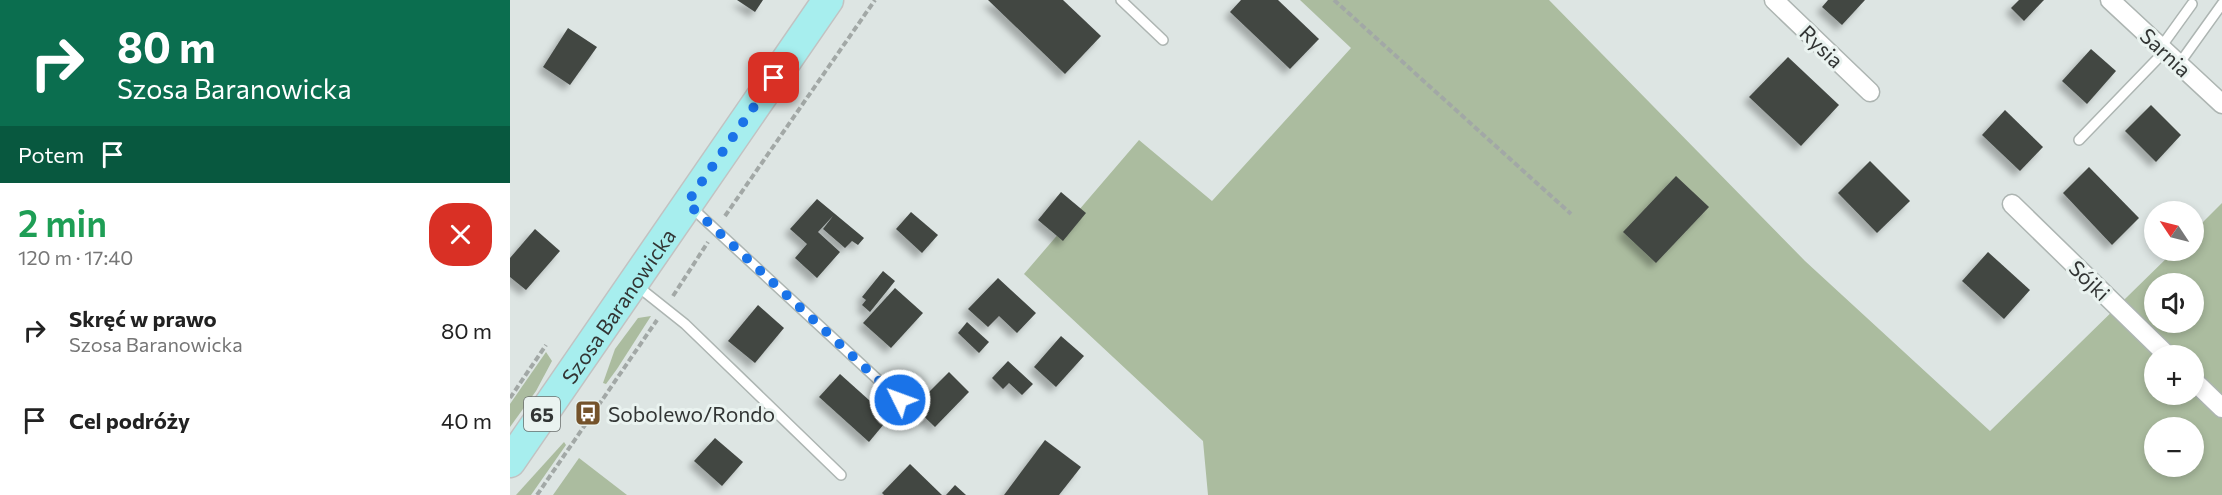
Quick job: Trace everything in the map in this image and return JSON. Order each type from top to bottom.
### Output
[{"type":"main road","name":"Szosa Baranowicka","points":[[510,462],[828,0]]},
{"type":"street","name":"Rysia","points":[[1774,0],[1870,92]]},
{"type":"street","name":"Sarnia","points":[[2118,3],[2222,104]]},
{"type":"street","name":"Sójki","points":[[2012,204],[2157,345]]},
{"type":"street","points":[[2204,391],[2222,408]]},
{"type":"lane","points":[[1121,0],[1164,40]]},
{"type":"lane","points":[[2179,64],[2222,3]]},
{"type":"lane","points":[[2079,140],[2163,49],[2192,4]]},
{"type":"lane","points":[[687,203],[900,400]]},
{"type":"lane","points":[[632,283],[685,324],[841,475]]},
{"type":"path","points":[[537,495],[875,0]]},
{"type":"path","points":[[1334,0],[1570,214]]},
{"type":"path","points":[[510,398],[546,345]]},
{"type":"green space","points":[[1300,0],[1549,0],[1805,261],[1990,431],[2144,280],[2144,333],[2204,333],[2204,273],[2152,273],[2164,261],[2204,261],[2204,221],[2222,203],[2222,495],[1208,495],[1203,441],[1024,274],[1139,140],[1212,201],[1351,48]]},
{"type":"green space","points":[[651,316],[617,369],[606,384],[603,383],[615,349],[638,318]]},
{"type":"green space","points":[[546,352],[552,361],[536,391],[510,427],[510,404]]},
{"type":"green space","points":[[564,442],[566,445],[531,495],[516,495]]},
{"type":"green space","points":[[579,458],[627,495],[553,495]]},
{"type":"building","points":[[737,0],[763,0],[755,12]]},
{"type":"building","points":[[988,0],[1063,0],[1101,36],[1065,74]]},
{"type":"building","points":[[1241,0],[1278,0],[1319,39],[1290,69],[1230,12]]},
{"type":"building","points":[[1828,0],[1865,0],[1842,25],[1822,7]]},
{"type":"building","points":[[2019,0],[2044,0],[2024,21],[2011,8]]},
{"type":"building","points":[[568,28],[597,47],[570,85],[543,67]]},
{"type":"building","points":[[2091,49],[2116,71],[2087,104],[2062,81]]},
{"type":"building","points":[[1788,57],[1839,105],[1801,146],[1749,97]]},
{"type":"building","points":[[2151,105],[2181,135],[2156,162],[2125,131]]},
{"type":"building","points":[[2005,110],[2043,147],[2020,171],[1982,135]]},
{"type":"building","points":[[1870,161],[1910,201],[1877,233],[1838,193]]},
{"type":"building","points":[[2089,167],[2139,218],[2112,245],[2063,193]]},
{"type":"building","points":[[1676,176],[1709,207],[1656,263],[1623,232]]},
{"type":"building","points":[[1061,192],[1086,213],[1063,241],[1038,220]]},
{"type":"building","points":[[817,199],[864,238],[858,245],[852,241],[845,248],[823,229],[833,216],[818,232],[840,252],[817,278],[795,258],[807,244],[790,229]]},
{"type":"building","points":[[911,212],[938,235],[922,253],[896,229]]},
{"type":"building","points":[[535,229],[560,251],[526,290],[510,277],[510,258]]},
{"type":"building","points":[[1988,252],[2030,290],[2004,319],[1962,281]]},
{"type":"building","points":[[883,271],[895,281],[870,312],[862,305],[866,300],[862,297]]},
{"type":"building","points":[[998,278],[1036,313],[1017,333],[999,316],[988,327],[968,309]]},
{"type":"building","points":[[895,288],[923,313],[891,348],[863,323]]},
{"type":"building","points":[[758,305],[784,328],[755,363],[728,341]]},
{"type":"building","points":[[967,322],[989,342],[979,353],[958,333]]},
{"type":"building","points":[[1061,336],[1084,356],[1056,387],[1034,367]]},
{"type":"building","points":[[1008,361],[1033,384],[1022,395],[1009,383],[1003,389],[992,378]]},
{"type":"building","points":[[949,372],[969,392],[935,427],[914,407]]},
{"type":"building","points":[[840,374],[889,418],[869,442],[819,397]]},
{"type":"building","points":[[715,438],[743,462],[722,486],[694,461]]},
{"type":"building","points":[[1045,440],[1081,467],[1059,495],[1004,495]]},
{"type":"building","points":[[910,464],[942,495],[884,495],[882,493]]},
{"type":"building","points":[[955,485],[966,495],[946,495]]},
{"type":"place","name":"Sobolewo/Rondo","points":[[588,413]]},
{"type":"route","points":[[774,78],[687,203],[900,400]]}]
